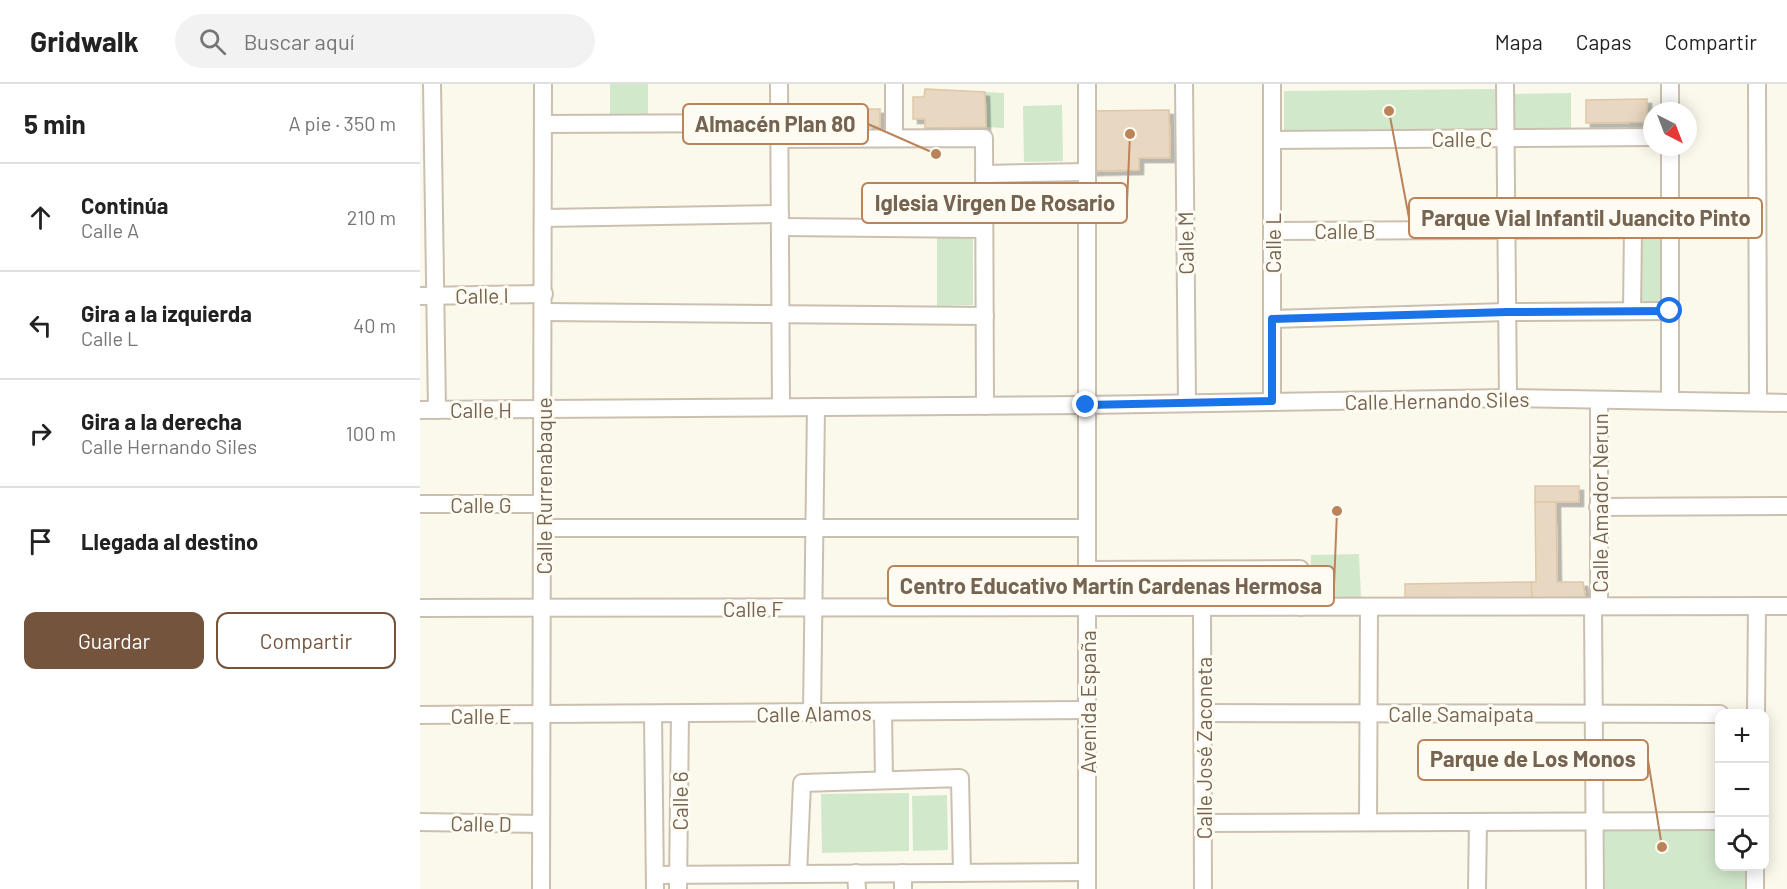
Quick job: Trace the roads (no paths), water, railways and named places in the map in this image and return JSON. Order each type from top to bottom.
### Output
[{"type":"street","points":[[428,410],[426,188],[432,84]]},
{"type":"street","name":"Calle Rurrenabaque","points":[[541,889],[543,84]]},
{"type":"street","points":[[778,84],[781,407]]},
{"type":"street","points":[[894,84],[894,138]]},
{"type":"street","name":"Avenida España","points":[[1087,84],[1087,889]]},
{"type":"street","name":"Calle M","points":[[1184,84],[1187,402]]},
{"type":"street","name":"Calle L","points":[[1272,84],[1272,401]]},
{"type":"street","points":[[1505,84],[1508,398]]},
{"type":"street","points":[[1670,84],[1670,102]]},
{"type":"street","points":[[1757,84],[1758,402]]},
{"type":"street","points":[[543,124],[779,131],[894,138],[984,138],[985,406]]},
{"type":"street","name":"Calle C","points":[[1272,140],[1643,137]]},
{"type":"street","points":[[1670,156],[1670,401]]},
{"type":"street","points":[[984,174],[1086,172]]},
{"type":"street","points":[[544,218],[780,220],[984,229]]},
{"type":"street","points":[[1632,311],[1633,229]]},
{"type":"street","name":"Calle B","points":[[1272,231],[1670,229]]},
{"type":"street","name":"Calle I","points":[[427,296],[544,294]]},
{"type":"street","points":[[1272,319],[1507,312],[1670,311]]},
{"type":"street","points":[[544,312],[985,316]]},
{"type":"street","name":"Calle Hernando Siles","points":[[816,407],[1508,398],[1787,403]]},
{"type":"street","name":"Calle Amador Nerun","points":[[1595,889],[1594,713],[1599,400]]},
{"type":"street","points":[[812,712],[816,407]]},
{"type":"street","name":"Calle H","points":[[428,410],[816,407]]},
{"type":"street","name":"Calle G","points":[[420,504],[542,504]]},
{"type":"street","points":[[1598,507],[1787,506]]},
{"type":"street","points":[[542,528],[1086,528]]},
{"type":"street","points":[[1087,570],[1300,569],[1301,607]]},
{"type":"street","points":[[1756,709],[1757,606]]},
{"type":"street","name":"Calle F","points":[[420,608],[1787,606]]},
{"type":"street","name":"Calle José Zaconeta","points":[[1202,607],[1203,889]]},
{"type":"street","points":[[1368,822],[1369,607]]},
{"type":"street","name":"Calle Alamos","points":[[542,715],[1087,710]]},
{"type":"street","points":[[884,712],[884,780]]},
{"type":"street","name":"Calle Samaipata","points":[[1203,713],[1715,714]]},
{"type":"street","name":"Calle 6","points":[[653,714],[655,882]]},
{"type":"street","name":"Calle 6","points":[[678,882],[680,714]]},
{"type":"street","name":"Calle E","points":[[420,715],[542,715]]},
{"type":"street","points":[[798,874],[802,783],[960,778],[962,873]]},
{"type":"street","points":[[1203,824],[1715,821]]},
{"type":"street","name":"Calle D","points":[[420,822],[541,824]]},
{"type":"street","points":[[1477,889],[1478,822]]},
{"type":"street","points":[[1755,871],[1755,889]]},
{"type":"street","points":[[655,882],[798,874],[856,881],[903,881],[962,873],[1087,872]]},
{"type":"place","name":"Parque Vial Infantil Juancito Pinto","points":[[1389,111]]},
{"type":"place","name":"Iglesia Virgen De Rosario","points":[[1130,134]]},
{"type":"place","name":"Almacén Plan 80","points":[[936,154]]},
{"type":"place","name":"Centro Educativo Martín Cardenas Hermosa","points":[[1337,511]]},
{"type":"place","name":"Parque de Los Monos","points":[[1662,847]]}]
